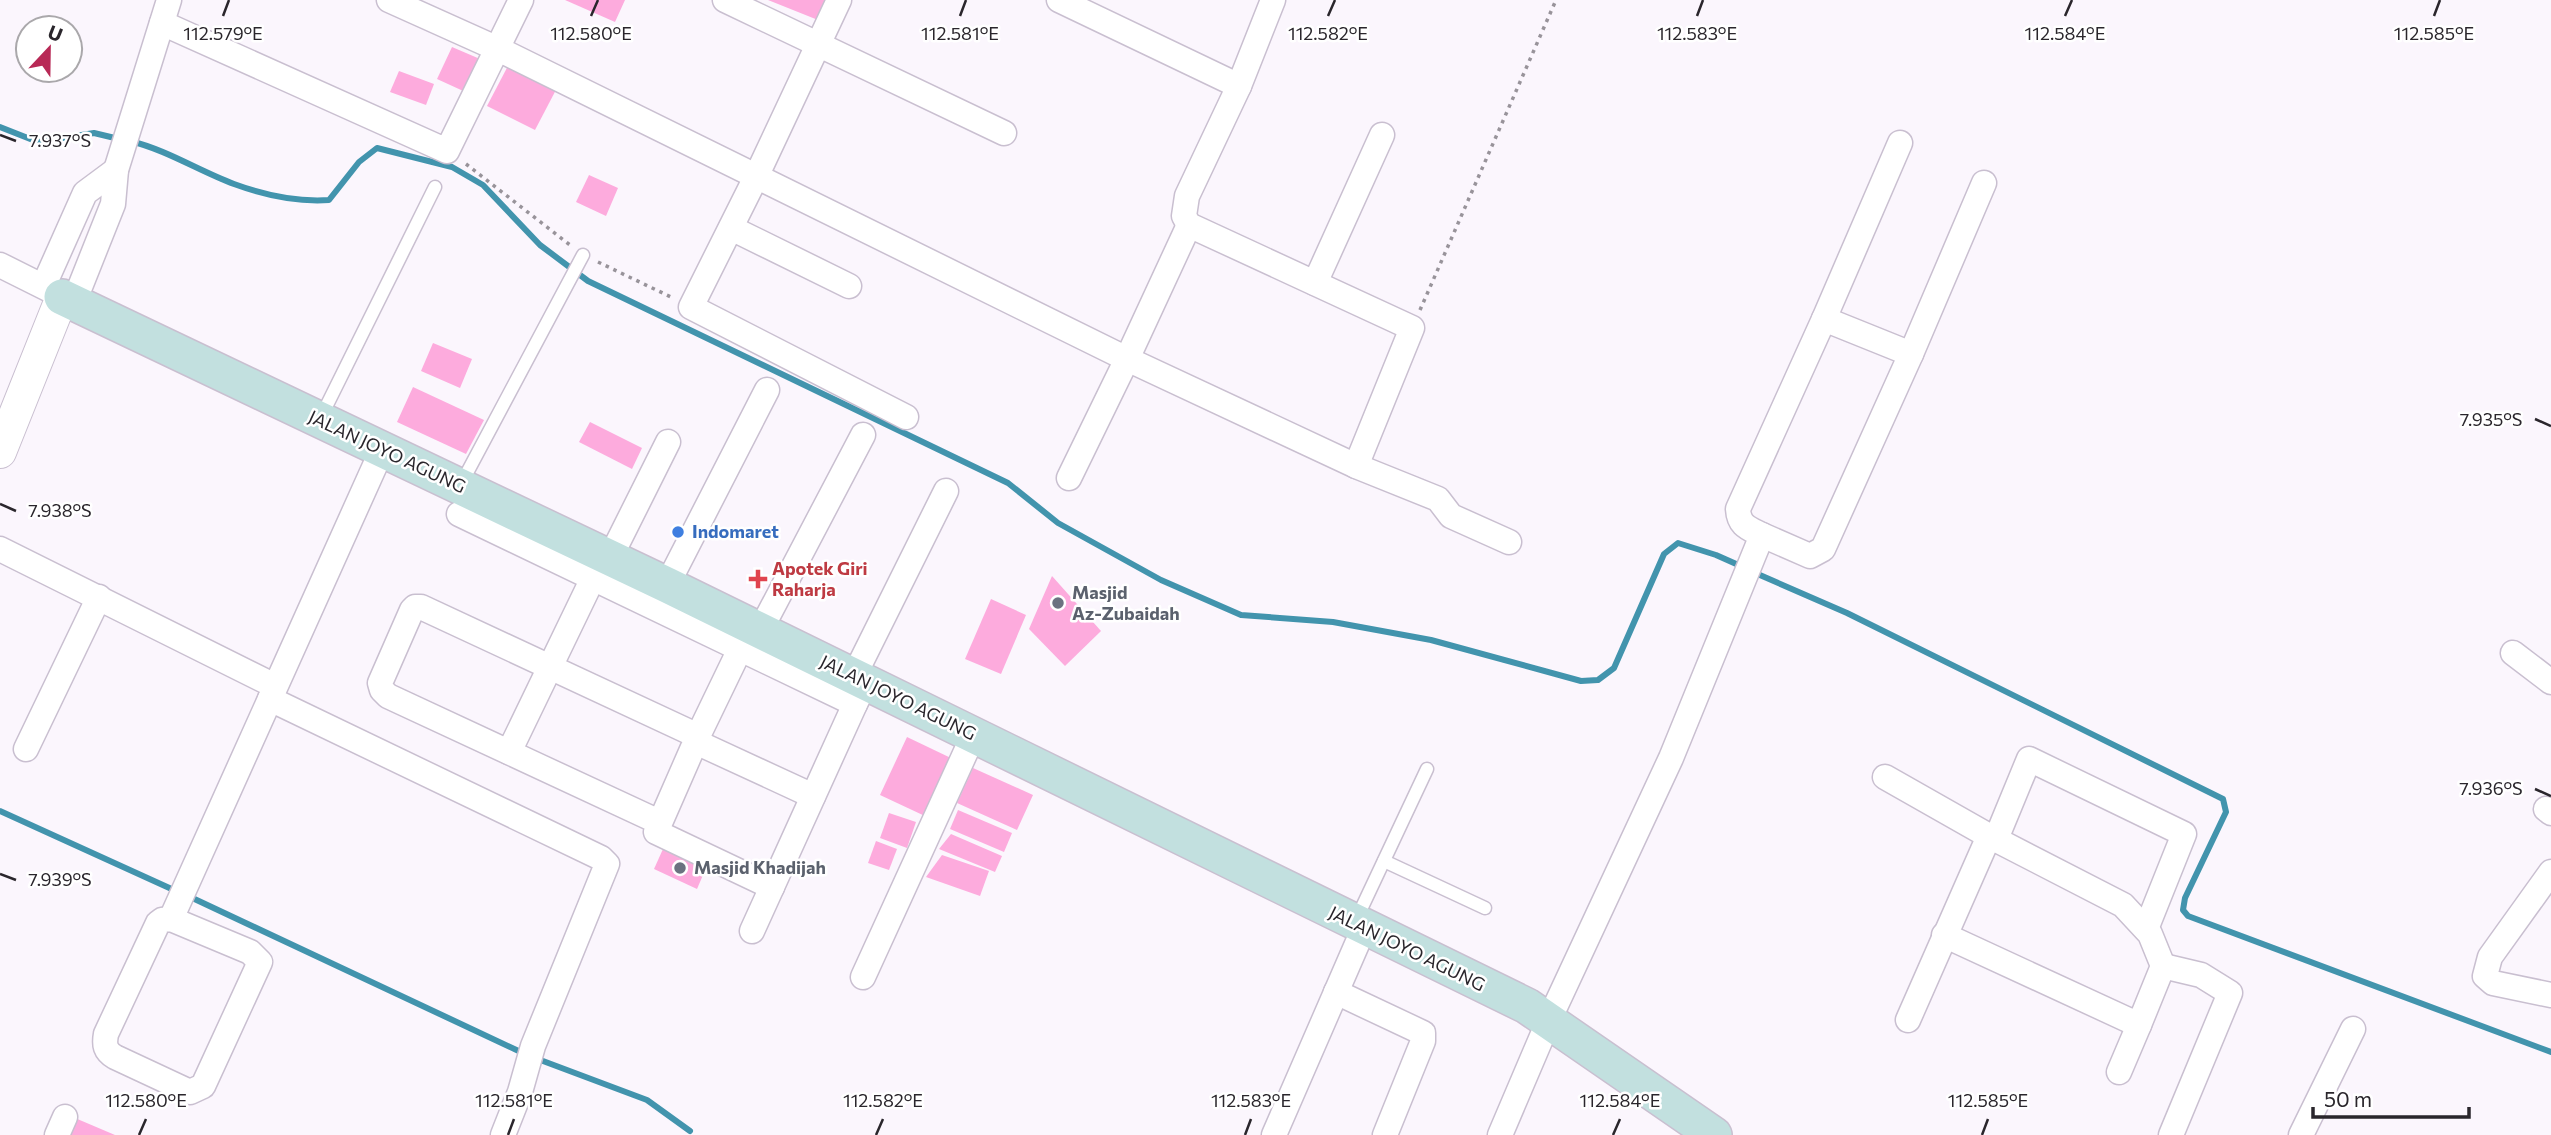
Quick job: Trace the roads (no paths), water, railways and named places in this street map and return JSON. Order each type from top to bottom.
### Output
[{"type":"main road","name":"JALAN JOYO AGUNG","points":[[60,295],[382,450],[460,500],[601,568],[667,585],[750,640],[974,734],[1359,926],[1527,1006],[1714,1135]]},
{"type":"street","points":[[389,0],[498,50],[1127,359],[1356,466],[1438,499],[1451,516],[1509,542]]},
{"type":"street","points":[[60,295],[113,204],[122,150],[165,11],[447,151],[521,0]]},
{"type":"street","points":[[725,0],[1004,133]]},
{"type":"street","points":[[839,0],[691,307],[906,417]]},
{"type":"street","points":[[1059,0],[1239,86]]},
{"type":"street","points":[[1273,0],[1239,86],[1187,196],[1184,216],[1189,225],[1412,328],[1356,466]]},
{"type":"street","points":[[1315,283],[1382,135]]},
{"type":"street","points":[[1900,143],[1738,509],[1743,526],[1810,556],[1823,549],[1984,183]]},
{"type":"street","points":[[0,452],[60,295],[85,193],[122,150]]},
{"type":"street","points":[[1069,478],[1189,225]]},
{"type":"street","points":[[731,228],[849,286]]},
{"type":"street","points":[[0,265],[60,295]]},
{"type":"street","points":[[1824,319],[1911,354]]},
{"type":"street","points":[[667,585],[767,390]]},
{"type":"street","points":[[772,887],[656,832],[697,739],[863,435]]},
{"type":"street","points":[[509,751],[548,668],[668,442]]},
{"type":"street","points":[[179,903],[250,952],[260,962],[203,1086],[190,1092],[115,1058],[107,1052],[104,1044],[106,1034],[158,923],[179,903],[382,450]]},
{"type":"street","points":[[752,931],[946,491]]},
{"type":"street","points":[[1500,1135],[1549,1020],[1671,758],[1762,535]]},
{"type":"street","points":[[0,549],[99,597],[272,693],[601,858],[607,864],[530,1056],[520,1092],[503,1135]]},
{"type":"street","points":[[601,568],[750,640]]},
{"type":"street","points":[[26,749],[99,597]]},
{"type":"street","points":[[659,822],[388,696],[382,690],[380,682],[412,610],[421,607],[813,796]]},
{"type":"street","points":[[2513,653],[2551,682]]},
{"type":"street","points":[[863,977],[974,734]]},
{"type":"street","points":[[1908,1020],[1944,935],[2029,759],[2184,834],[2146,929]]},
{"type":"street","points":[[1885,777],[1992,837],[2123,905],[2146,929],[2157,946],[2163,966],[2119,1072]]},
{"type":"street","points":[[2551,872],[2490,957],[2485,976],[2493,983],[2551,995]]},
{"type":"street","points":[[1274,1135],[1336,992],[1359,926]]},
{"type":"street","points":[[1944,935],[2139,1025]]},
{"type":"street","points":[[2163,966],[2201,975],[2230,993],[2171,1135]]},
{"type":"street","points":[[1336,992],[1423,1033],[1423,1041],[1385,1135]]},
{"type":"street","points":[[2301,1135],[2353,1029]]},
{"type":"lane","points":[[319,421],[435,187]]},
{"type":"lane","points":[[460,500],[581,258]]},
{"type":"lane","points":[[1359,926],[1384,861],[1427,769]]},
{"type":"lane","points":[[1384,861],[1485,908]]},
{"type":"waterway","points":[[0,127],[38,142],[94,133],[119,139]]},
{"type":"waterway","points":[[130,141],[245,188],[306,200],[329,200],[359,162],[377,148],[452,167],[483,185],[540,245],[588,281],[1008,483],[1058,523],[1161,580],[1241,615],[1333,622],[1431,640],[1581,681],[1598,680],[1614,668],[1664,554],[1678,543],[1743,567]]},
{"type":"waterway","points":[[1753,572],[1847,613],[2223,799],[2226,812],[2185,898],[2183,910],[2188,916],[2551,1052]]},
{"type":"waterway","points":[[0,811],[176,891]]},
{"type":"waterway","points":[[186,895],[525,1054]]},
{"type":"waterway","points":[[535,1058],[647,1100],[690,1131]]},
{"type":"place","name":"Indomaret","points":[[678,532]]},
{"type":"place","name":"Apotek Giri Raharja","points":[[758,579]]},
{"type":"place","name":"Masjid Az-Zubaidah","points":[[1058,603]]},
{"type":"place","name":"Masjid Khadijah","points":[[680,868]]}]
